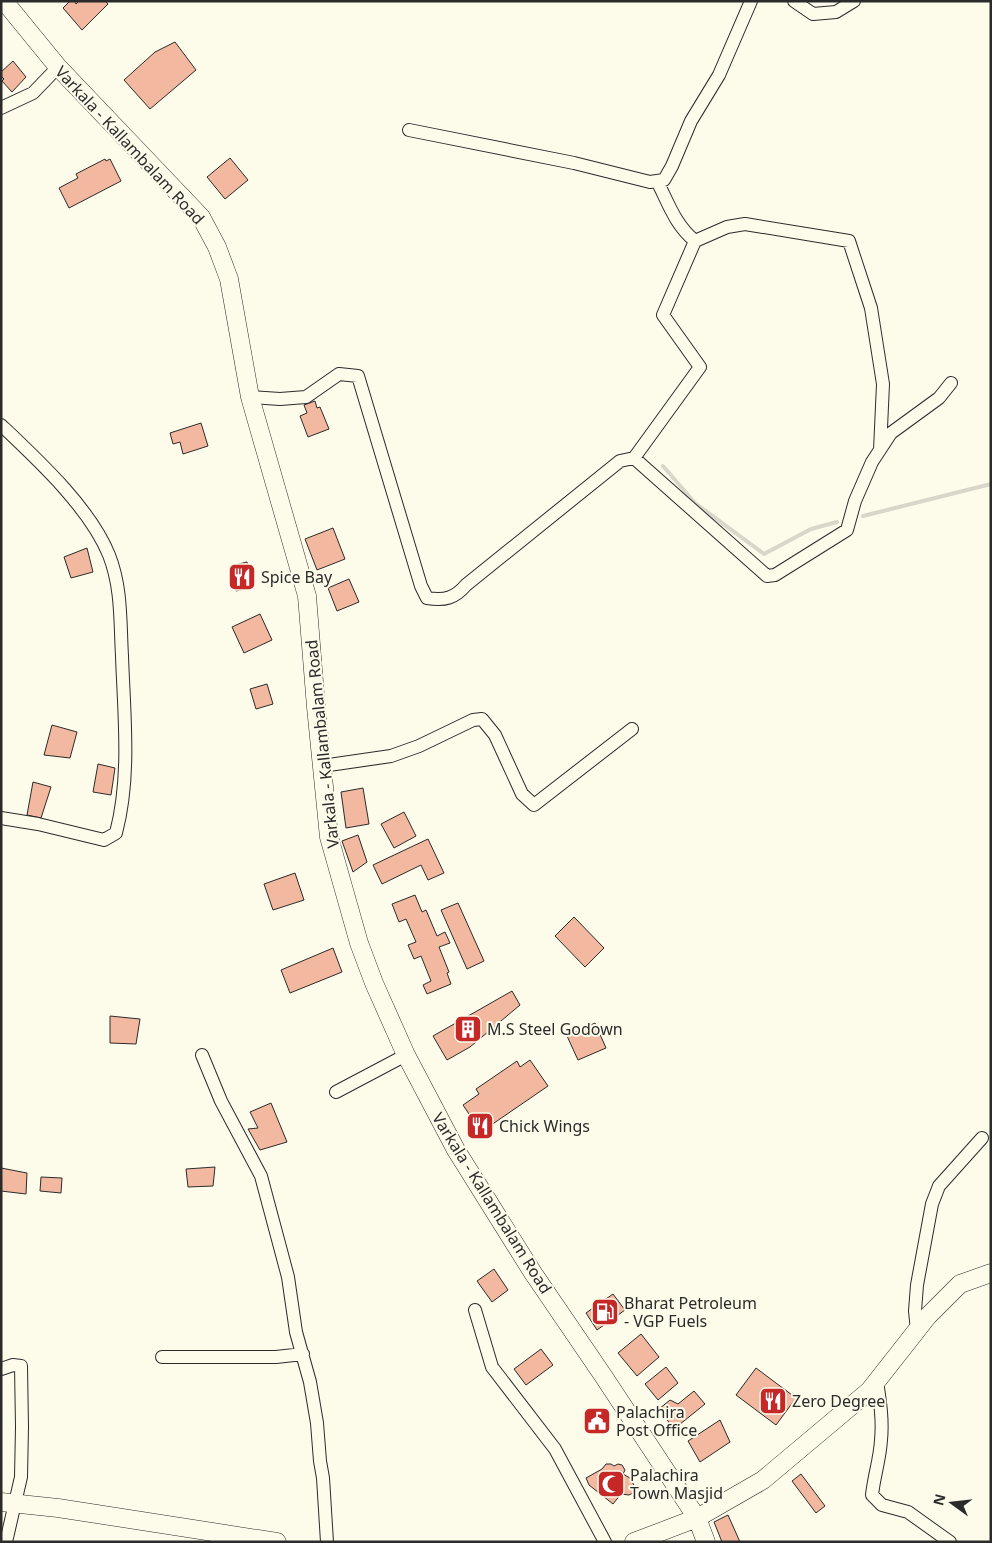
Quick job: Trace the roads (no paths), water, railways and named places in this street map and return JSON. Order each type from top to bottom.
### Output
[{"type":"main road","name":"Varkala - Kallambalam Road","points":[[4,1],[58,67],[201,217],[217,247],[229,279],[250,397],[307,596],[330,837],[360,943],[374,983],[406,1055],[456,1150],[533,1273],[697,1518],[706,1542]]},
{"type":"main road","points":[[634,1542],[697,1518],[763,1480],[869,1392],[928,1316],[960,1284],[991,1273]]},
{"type":"main road","points":[[8,1503],[68,1510],[277,1542]]},
{"type":"street","points":[[409,130],[574,163],[650,182],[664,180],[672,166],[690,121],[719,75],[751,1]]},
{"type":"street","points":[[794,1],[813,14],[836,12],[854,1]]},
{"type":"street","points":[[1,108],[33,93],[58,67]]},
{"type":"street","points":[[658,181],[676,221],[695,241]]},
{"type":"street","points":[[250,397],[280,399],[306,397],[339,374],[358,376],[421,586],[427,598],[438,600],[458,594],[466,584],[620,461],[634,458],[700,367],[663,315],[695,241],[726,227],[745,224],[850,241],[871,308],[883,384],[880,451]]},
{"type":"street","points":[[634,458],[767,576],[775,575],[847,530],[855,501],[872,462],[891,434],[939,398],[951,383]]},
{"type":"street","points":[[1,425],[65,490],[92,525],[109,555],[119,591],[125,775],[121,813],[116,833],[104,840],[38,824],[1,818]]},
{"type":"street","points":[[322,766],[391,756],[419,746],[473,720],[482,719],[494,735],[522,794],[534,805],[632,729]]},
{"type":"street","points":[[202,1055],[221,1101],[261,1176],[288,1277],[296,1332],[310,1382],[317,1423],[328,1542]]},
{"type":"street","points":[[336,1092],[406,1055]]},
{"type":"street","points":[[918,1330],[915,1311],[917,1286],[932,1204],[939,1186],[982,1138]]},
{"type":"street","points":[[475,1310],[492,1367],[555,1449],[605,1542]]},
{"type":"street","points":[[162,1358],[276,1357],[303,1354]]},
{"type":"street","points":[[1,1368],[13,1365],[20,1366],[22,1428],[21,1477],[8,1503],[6,1542]]},
{"type":"street","points":[[877,1381],[882,1411],[881,1440],[872,1495],[882,1504],[908,1512],[950,1542]]},
{"type":"waterway","points":[[663,466],[695,503],[764,554],[811,529],[837,522]]},
{"type":"waterway","points":[[863,516],[991,484]]},
{"type":"place","name":"Spice Bay","points":[[242,577]]},
{"type":"place","name":"M.S Steel Godown","points":[[468,1029]]},
{"type":"place","name":"Chick Wings","points":[[480,1126]]},
{"type":"place","name":"Bharat Petroleum - VGP Fuels","points":[[605,1312]]},
{"type":"place","name":"Zero Degree","points":[[773,1401]]},
{"type":"place","name":"Palachira Post Office","points":[[597,1421]]},
{"type":"place","name":"Palachira Town Masjid","points":[[611,1484]]}]
